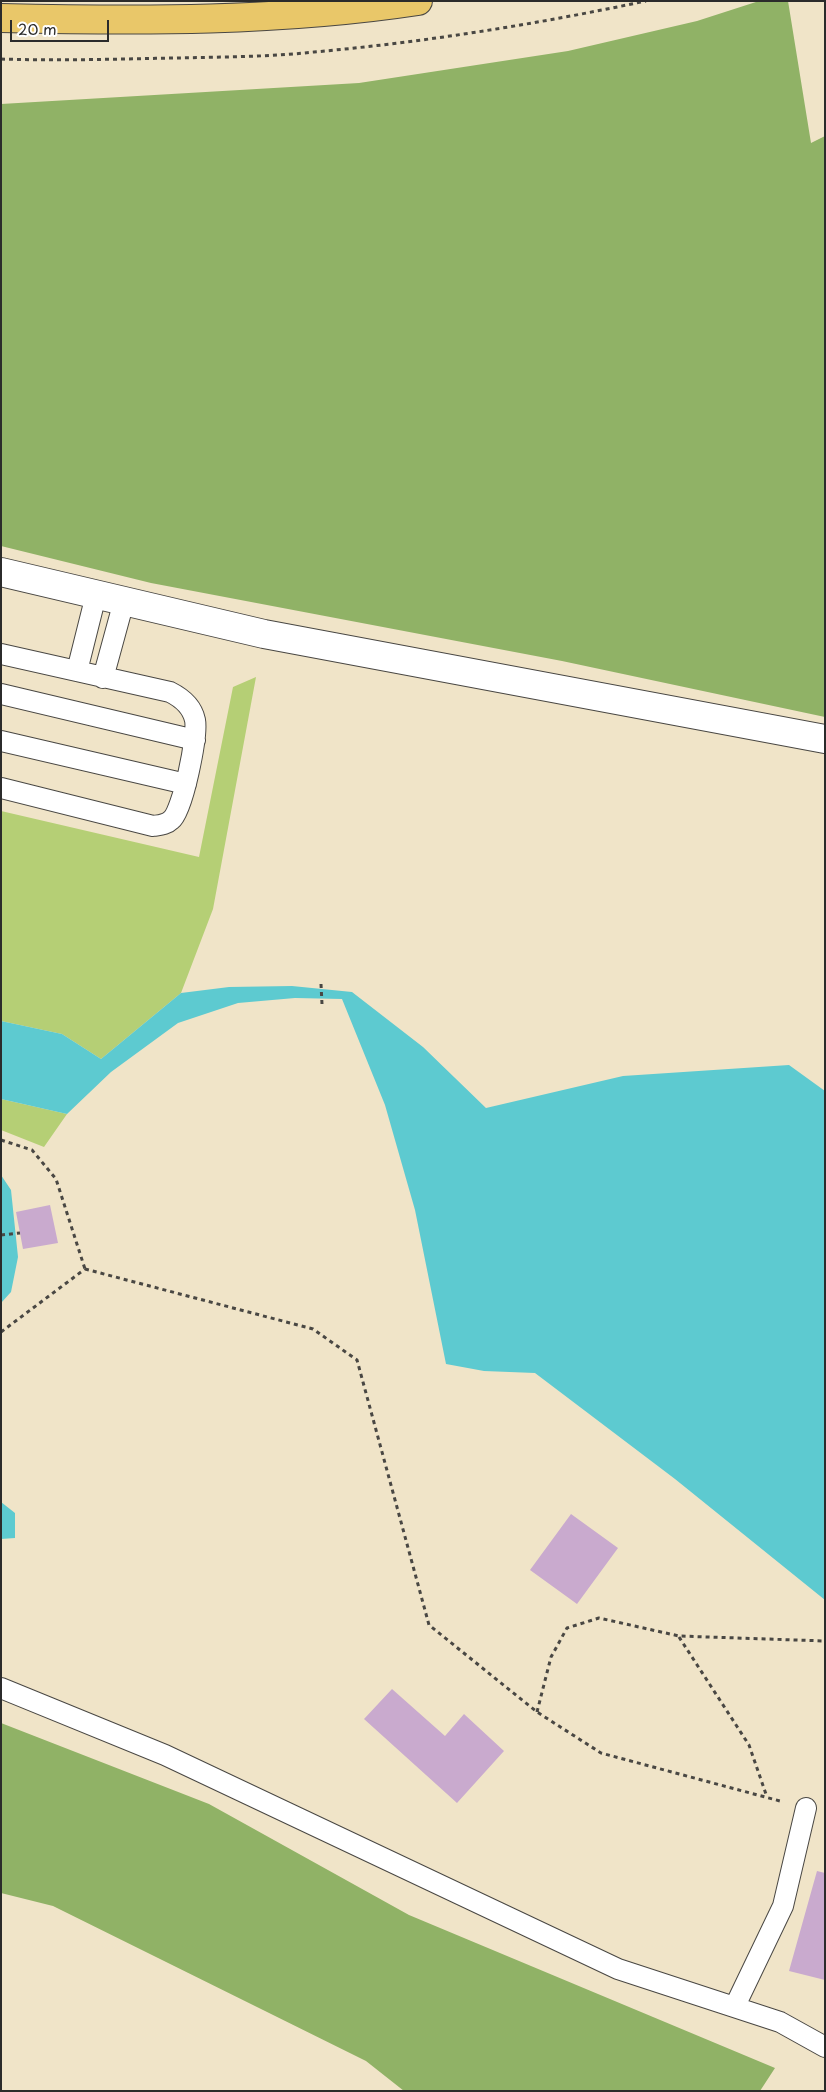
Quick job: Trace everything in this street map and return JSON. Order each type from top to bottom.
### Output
[{"type":"main road","points":[[1,18],[125,21],[288,16],[418,1]]},
{"type":"street","points":[[1,572],[264,634],[825,739]]},
{"type":"lane","points":[[77,671],[96,595]]},
{"type":"lane","points":[[103,678],[124,602]]},
{"type":"lane","points":[[1,654],[170,692],[178,696],[190,708],[195,720],[195,740],[186,784],[177,814],[164,824],[153,826],[1,788]]},
{"type":"lane","points":[[1,694],[195,740]]},
{"type":"lane","points":[[1,741],[186,784]]},
{"type":"lane","points":[[1,1688],[165,1754],[618,1969],[780,2022],[825,2047]]},
{"type":"lane","points":[[735,2006],[783,1906],[806,1808]]},
{"type":"path","points":[[321,984],[322,1004]]},
{"type":"path","points":[[1,1140],[32,1150],[56,1179],[85,1269]]},
{"type":"path","points":[[1,1235],[20,1234]]},
{"type":"path","points":[[1,1332],[85,1269]]},
{"type":"path","points":[[85,1269],[313,1329],[357,1360],[429,1625],[536,1712],[601,1753],[806,1808]]},
{"type":"path","points":[[536,1712],[551,1657],[568,1628],[599,1618],[679,1636],[825,1641]]},
{"type":"path","points":[[679,1636],[749,1745],[768,1798]]},
{"type":"green space","points":[[759,1],[788,1],[811,143],[825,136],[825,717],[562,661],[151,583],[1,546],[1,104],[359,83],[568,51],[697,21]]},
{"type":"green space","points":[[256,677],[213,909],[181,993],[101,1059],[62,1034],[1,1021],[1,811],[199,857],[233,687]]},
{"type":"green space","points":[[1,1099],[67,1114],[44,1147],[1,1130]]},
{"type":"green space","points":[[1,1723],[209,1804],[409,1915],[775,2068],[760,2091],[404,2091],[366,2061],[53,1906],[1,1893]]},
{"type":"water","points":[[292,986],[352,992],[423,1047],[486,1108],[623,1076],[789,1065],[825,1091],[825,1600],[675,1479],[535,1373],[484,1371],[446,1364],[415,1210],[385,1105],[342,999],[295,998],[238,1003],[178,1023],[111,1072],[67,1114],[1,1099],[1,1021],[62,1034],[101,1059],[181,993],[229,987]]},
{"type":"water","points":[[1,1175],[11,1190],[18,1257],[11,1292],[1,1303]]},
{"type":"water","points":[[1,1502],[15,1513],[15,1538],[1,1539]]},
{"type":"building","points":[[50,1205],[58,1243],[23,1249],[16,1212]]},
{"type":"building","points":[[571,1514],[618,1548],[577,1604],[530,1570]]},
{"type":"building","points":[[392,1689],[445,1736],[464,1714],[504,1751],[457,1803],[364,1719]]},
{"type":"building","points":[[817,1871],[825,1873],[825,1980],[789,1971]]}]
